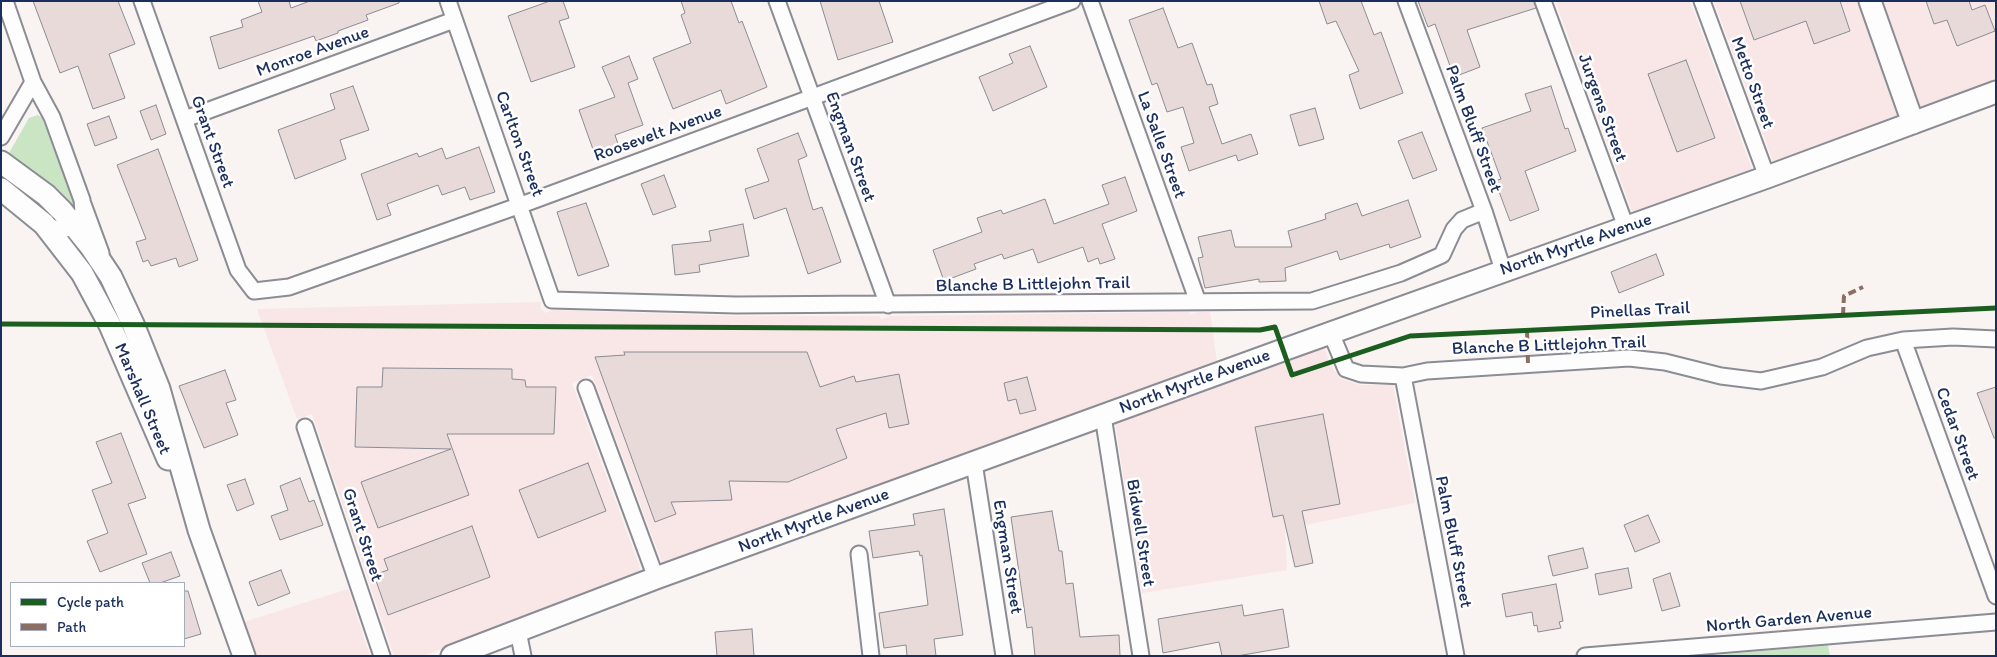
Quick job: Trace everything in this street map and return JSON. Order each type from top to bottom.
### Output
[{"type":"main road","points":[[1870,1],[1913,123]]},
{"type":"main road","name":"North Myrtle Avenue","points":[[452,656],[656,578],[974,464],[1503,270],[1767,177],[1996,92]]},
{"type":"main road","name":"Marshall Street","points":[[1,162],[46,195],[74,225],[111,277],[160,389],[199,530]]},
{"type":"main road","name":"Marshall Street","points":[[1,189],[44,224],[82,273],[102,309],[199,530],[244,656]]},
{"type":"street","name":"Marshall Street","points":[[5,1],[32,82],[52,117],[111,277]]},
{"type":"street","name":"Grant Street","points":[[142,1],[238,270],[254,291]]},
{"type":"street","name":"Carlton Street","points":[[448,1],[521,205],[552,300]]},
{"type":"street","name":"Engman Street","points":[[776,1],[888,306]]},
{"type":"street","name":"Roosevelt Avenue","points":[[254,291],[289,288],[521,205],[1072,1]]},
{"type":"street","name":"La Salle Street","points":[[1090,1],[1198,302]]},
{"type":"street","name":"Palm Bluff Street","points":[[1406,1],[1484,211],[1503,270]]},
{"type":"street","name":"Jurgens Street","points":[[1543,1],[1626,227]]},
{"type":"street","name":"Metto Street","points":[[1702,1],[1767,177]]},
{"type":"street","name":"Monroe Avenue","points":[[184,119],[454,20]]},
{"type":"street","points":[[1,137],[32,82]]},
{"type":"street","points":[[44,224],[56,229],[66,229],[74,225],[83,212],[82,200]]},
{"type":"street","name":"Blanche B Littlejohn Trail","points":[[552,300],[736,305],[888,306],[1312,301],[1401,273],[1442,256],[1454,229],[1462,220],[1484,211]]},
{"type":"street","name":"Blanche B Littlejohn Trail","points":[[1331,333],[1346,369],[1361,374],[1403,376],[1427,371],[1629,358],[1665,362],[1721,376],[1761,381],[1788,377],[1822,367],[1867,348],[1903,340],[1953,337],[1996,339]]},
{"type":"street","name":"Cedar Street","points":[[1903,340],[1996,596]]},
{"type":"street","name":"Palm Bluff Street","points":[[1403,376],[1456,656]]},
{"type":"street","points":[[586,388],[656,578]]},
{"type":"street","name":"Bidwell Street","points":[[1102,416],[1141,656]]},
{"type":"street","name":"Grant Street","points":[[305,427],[382,656]]},
{"type":"street","name":"Engman Street","points":[[974,464],[1004,656]]},
{"type":"street","points":[[859,554],[872,656]]},
{"type":"street","name":"North Garden Avenue","points":[[1585,656],[1996,622]]},
{"type":"street","points":[[518,630],[523,656]]},
{"type":"shaded area","points":[[1560,1],[1690,1],[1753,172],[1633,214],[1556,3]]},
{"type":"shaded area","points":[[1714,1],[1858,1],[1899,117],[1774,164]]},
{"type":"shaded area","points":[[1883,1],[1996,1],[1996,81],[1921,109]]},
{"type":"shaded area","points":[[541,302],[540,309],[545,313],[553,310],[735,316],[880,316],[881,319],[890,316],[1189,312],[1190,315],[1199,312],[1210,312],[1217,363],[663,565],[592,375],[572,383],[642,573],[423,656],[394,656],[312,414],[297,419],[257,309]]},
{"type":"shaded area","points":[[1324,346],[1330,365],[1341,379],[1360,385],[1393,385],[1415,503],[1285,529],[1287,570],[1142,593],[1115,422]]},
{"type":"shaded area","points":[[348,589],[370,656],[256,656],[244,622]]},
{"type":"green space","points":[[38,115],[42,118],[75,205],[73,212],[9,159],[9,153],[29,118]]},
{"type":"green space","points":[[1828,645],[1830,656],[1706,656]]},
{"type":"building","points":[[33,1],[118,1],[135,44],[109,54],[125,98],[93,109],[78,66],[60,73]]},
{"type":"building","points":[[258,1],[289,1],[291,8],[310,1],[399,1],[399,3],[366,15],[368,20],[338,31],[338,33],[316,41],[314,36],[219,69],[210,37],[243,27],[241,20],[262,12]]},
{"type":"building","points":[[550,1],[563,1],[569,18],[559,21],[575,67],[531,82],[508,16]]},
{"type":"building","points":[[681,1],[731,1],[739,23],[742,21],[767,87],[726,104],[721,90],[673,109],[653,58],[691,43],[681,15],[685,13]]},
{"type":"building","points":[[820,1],[879,1],[893,42],[838,60]]},
{"type":"building","points":[[1319,1],[1361,1],[1374,35],[1381,32],[1403,93],[1360,109],[1349,75],[1359,71],[1336,21],[1327,24]]},
{"type":"building","points":[[1418,1],[1534,1],[1536,8],[1467,30],[1480,67],[1454,77],[1435,24],[1428,27]]},
{"type":"building","points":[[1740,1],[1840,1],[1850,31],[1814,44],[1806,21],[1754,40]]},
{"type":"building","points":[[1926,1],[1969,1],[1972,10],[1985,5],[1995,31],[1957,46],[1947,20],[1934,24]]},
{"type":"building","points":[[1163,8],[1178,48],[1192,43],[1207,85],[1212,84],[1218,104],[1209,107],[1222,144],[1251,134],[1258,154],[1238,161],[1236,155],[1189,171],[1181,147],[1194,143],[1183,107],[1167,112],[1157,83],[1152,85],[1129,20]]},
{"type":"building","points":[[1030,46],[1047,87],[993,111],[979,77],[1013,63],[1009,54]]},
{"type":"building","points":[[629,56],[638,79],[628,83],[643,125],[615,135],[619,147],[595,155],[579,110],[615,97],[602,67]]},
{"type":"building","points":[[1686,60],[1715,138],[1677,152],[1648,74]]},
{"type":"building","points":[[353,86],[369,130],[340,140],[346,159],[295,179],[278,130],[335,109],[330,94]]},
{"type":"building","points":[[1551,86],[1565,129],[1568,128],[1576,151],[1525,171],[1539,210],[1510,221],[1495,181],[1501,179],[1482,128],[1531,111],[1525,94]]},
{"type":"building","points":[[156,105],[166,134],[151,140],[140,111]]},
{"type":"building","points":[[1315,108],[1324,139],[1299,146],[1290,115]]},
{"type":"building","points":[[109,116],[117,138],[95,146],[87,124]]},
{"type":"building","points":[[1422,132],[1437,170],[1413,179],[1398,141]]},
{"type":"building","points":[[798,133],[807,156],[798,160],[813,210],[822,207],[841,262],[808,274],[786,208],[754,219],[745,189],[769,181],[757,149]]},
{"type":"building","points":[[479,147],[495,192],[470,200],[465,187],[442,195],[438,185],[387,204],[391,215],[377,220],[361,174],[417,153],[419,157],[442,148],[446,159]]},
{"type":"building","points":[[158,149],[198,260],[179,267],[176,258],[151,266],[148,260],[143,262],[136,242],[146,239],[117,165]]},
{"type":"building","points":[[664,175],[676,207],[653,215],[641,184]]},
{"type":"building","points":[[1125,177],[1137,211],[1102,224],[1115,259],[1100,264],[1098,258],[1088,262],[1083,247],[1038,263],[1033,249],[1004,259],[1002,254],[974,264],[976,269],[944,281],[933,250],[982,232],[977,218],[1001,210],[1003,214],[1045,199],[1054,224],[1109,204],[1102,185]]},
{"type":"building","points":[[1408,200],[1421,237],[1390,248],[1389,244],[1340,260],[1337,251],[1285,268],[1286,281],[1259,282],[1259,279],[1205,288],[1198,258],[1203,257],[1198,237],[1231,230],[1235,247],[1292,247],[1288,231],[1326,219],[1325,214],[1357,203],[1362,216]]},
{"type":"building","points":[[586,203],[609,266],[578,276],[557,212]]},
{"type":"building","points":[[743,224],[749,256],[699,265],[700,272],[675,275],[672,245],[711,241],[709,231]]},
{"type":"building","points":[[1656,254],[1664,275],[1619,293],[1611,272]]},
{"type":"building","points":[[624,352],[807,352],[820,387],[854,376],[856,382],[899,374],[909,424],[889,428],[886,413],[836,429],[847,458],[788,482],[729,481],[732,500],[671,502],[676,514],[655,522],[595,357],[625,355]]},
{"type":"building","points":[[383,368],[512,369],[512,379],[525,380],[526,387],[556,387],[554,434],[447,434],[469,495],[378,528],[361,482],[451,449],[355,447],[357,387],[382,387]]},
{"type":"building","points":[[225,370],[236,400],[226,403],[238,435],[204,448],[179,386]]},
{"type":"building","points":[[1027,377],[1036,410],[1020,414],[1016,399],[1008,401],[1004,383]]},
{"type":"building","points":[[1996,387],[1996,438],[1994,438],[1977,393]]},
{"type":"building","points":[[1323,414],[1340,504],[1302,511],[1313,563],[1295,567],[1283,515],[1273,517],[1255,427]]},
{"type":"building","points":[[121,433],[146,498],[128,504],[147,554],[100,572],[87,541],[108,533],[92,490],[112,483],[96,442]]},
{"type":"building","points":[[588,463],[606,511],[538,538],[519,490]]},
{"type":"building","points":[[300,478],[309,502],[314,500],[323,525],[280,540],[271,516],[288,510],[280,486]]},
{"type":"building","points":[[245,479],[254,504],[237,511],[227,485]]},
{"type":"building","points":[[944,509],[963,635],[934,639],[936,656],[907,656],[906,645],[884,648],[879,613],[928,605],[922,555],[920,556],[919,551],[873,558],[869,531],[915,525],[913,514]]},
{"type":"building","points":[[1052,511],[1059,551],[1062,551],[1066,584],[1073,583],[1080,637],[1119,635],[1120,656],[1035,656],[1032,627],[1027,628],[1011,517]]},
{"type":"building","points":[[1648,515],[1660,542],[1635,552],[1624,525]]},
{"type":"building","points":[[472,526],[490,577],[388,615],[374,575],[388,570],[384,559]]},
{"type":"building","points":[[1583,548],[1588,568],[1553,576],[1548,556]]},
{"type":"building","points":[[171,552],[180,576],[163,582],[150,582],[142,563]]},
{"type":"building","points":[[1628,568],[1632,588],[1599,595],[1595,574]]},
{"type":"building","points":[[281,570],[290,593],[258,606],[249,582]]},
{"type":"building","points":[[1670,573],[1680,606],[1662,611],[1653,579]]},
{"type":"building","points":[[1556,584],[1563,621],[1559,622],[1561,628],[1538,632],[1537,625],[1534,626],[1532,612],[1506,617],[1502,594]]},
{"type":"building","points":[[185,591],[188,591],[201,634],[185,639]]},
{"type":"building","points":[[1242,605],[1244,616],[1283,609],[1289,647],[1237,656],[1222,656],[1219,642],[1163,653],[1158,619]]},
{"type":"building","points":[[752,629],[754,656],[717,656],[715,632]]},
{"type":"marked path","points":[[1843,315],[1844,296],[1863,287]]},
{"type":"marked path","points":[[1527,331],[1528,364]]},
{"type":"cycle path","name":"Pinellas Trail","points":[[1,324],[1260,330],[1275,327],[1292,375],[1410,336],[1996,308]]}]
